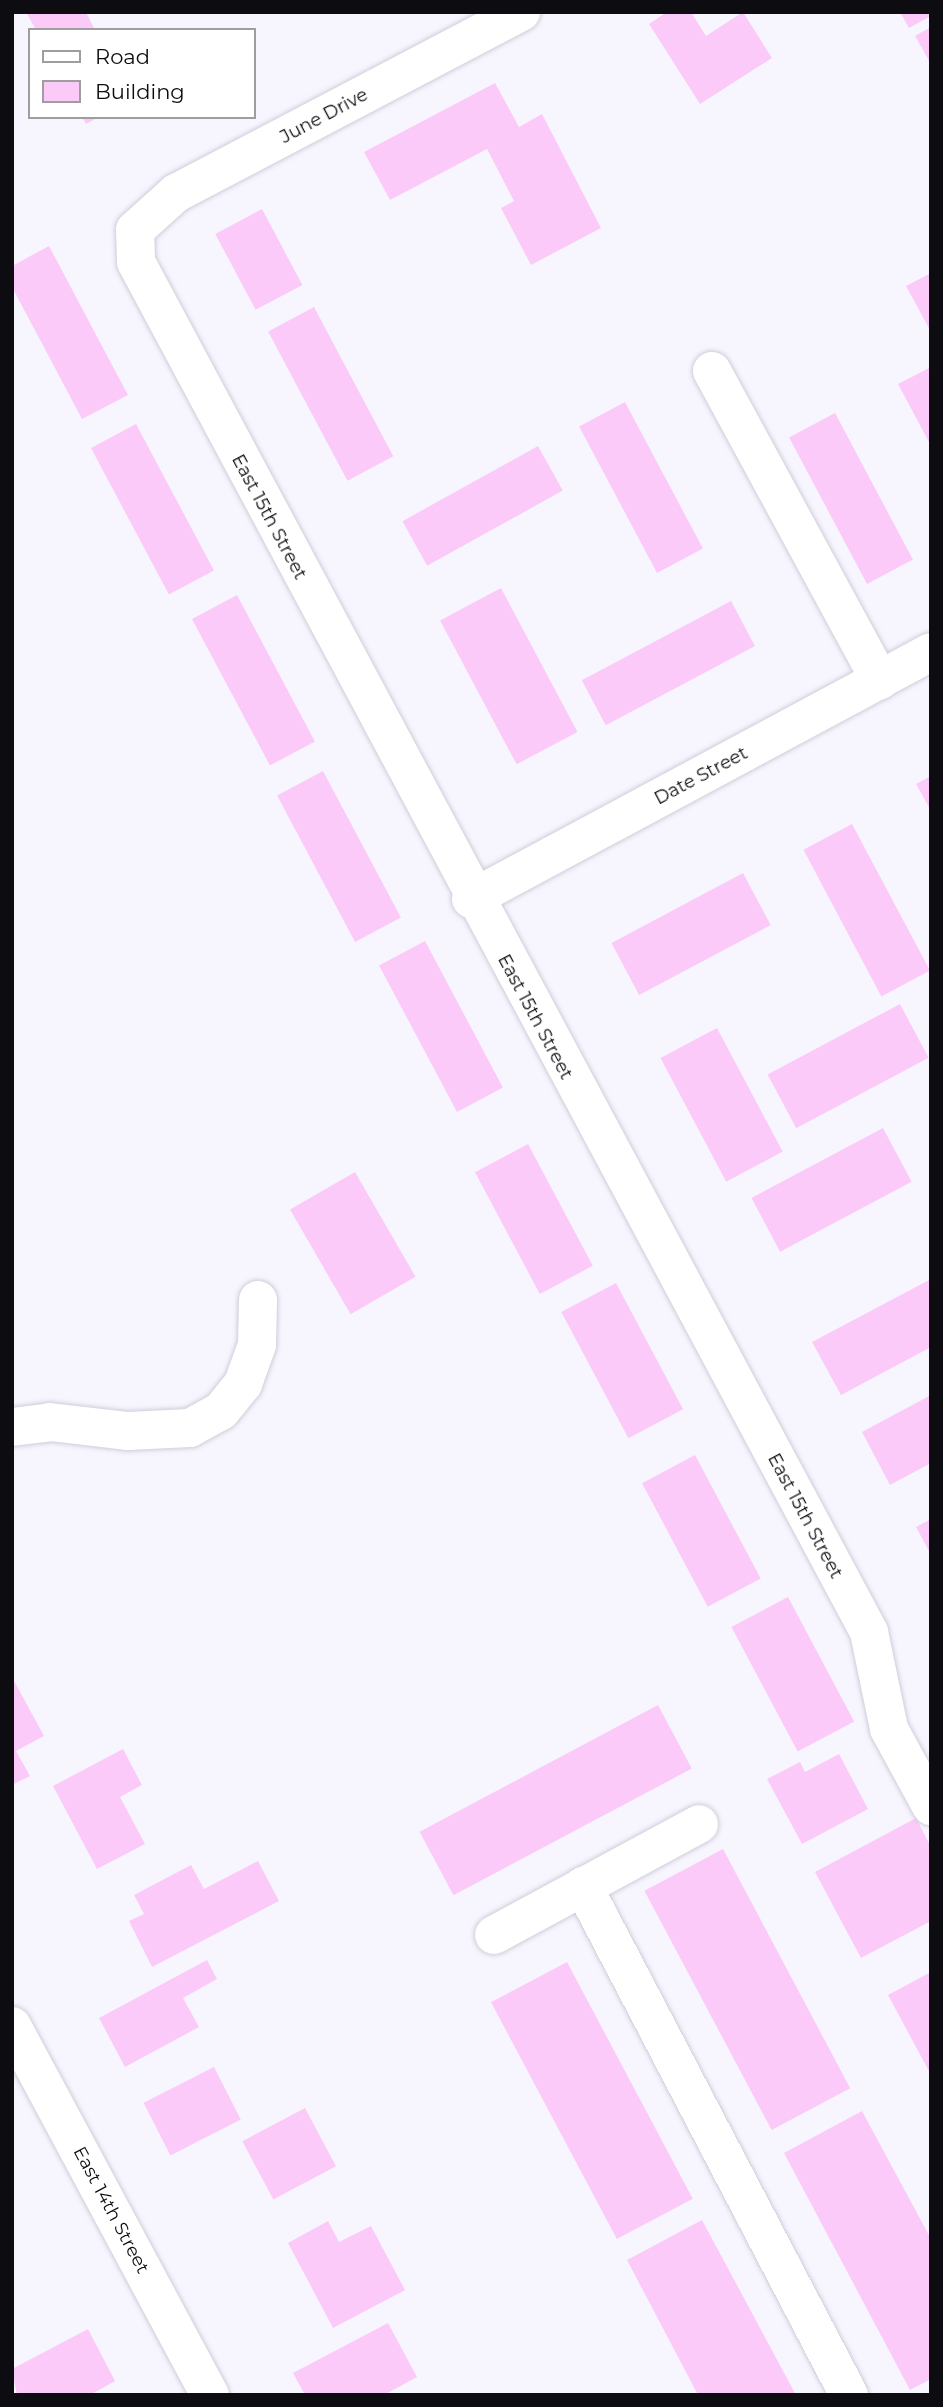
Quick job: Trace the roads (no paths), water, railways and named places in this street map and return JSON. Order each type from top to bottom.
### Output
[{"type":"street","name":"June Drive","points":[[135,230],[176,193],[521,12]]},
{"type":"street","name":"East 15th Street","points":[[135,230],[136,262],[149,292],[471,899],[869,1632],[889,1729],[931,1806]]},
{"type":"street","points":[[712,371],[880,680]]},
{"type":"street","name":"Date Street","points":[[471,899],[931,652]]},
{"type":"street","points":[[12,1427],[50,1422],[128,1431],[190,1428],[221,1411],[243,1384],[257,1345],[258,1300]]},
{"type":"street","points":[[494,1935],[699,1824]]},
{"type":"street","points":[[583,1886],[849,2395]]},
{"type":"street","name":"East 14th Street","points":[[12,2026],[210,2395]]}]
